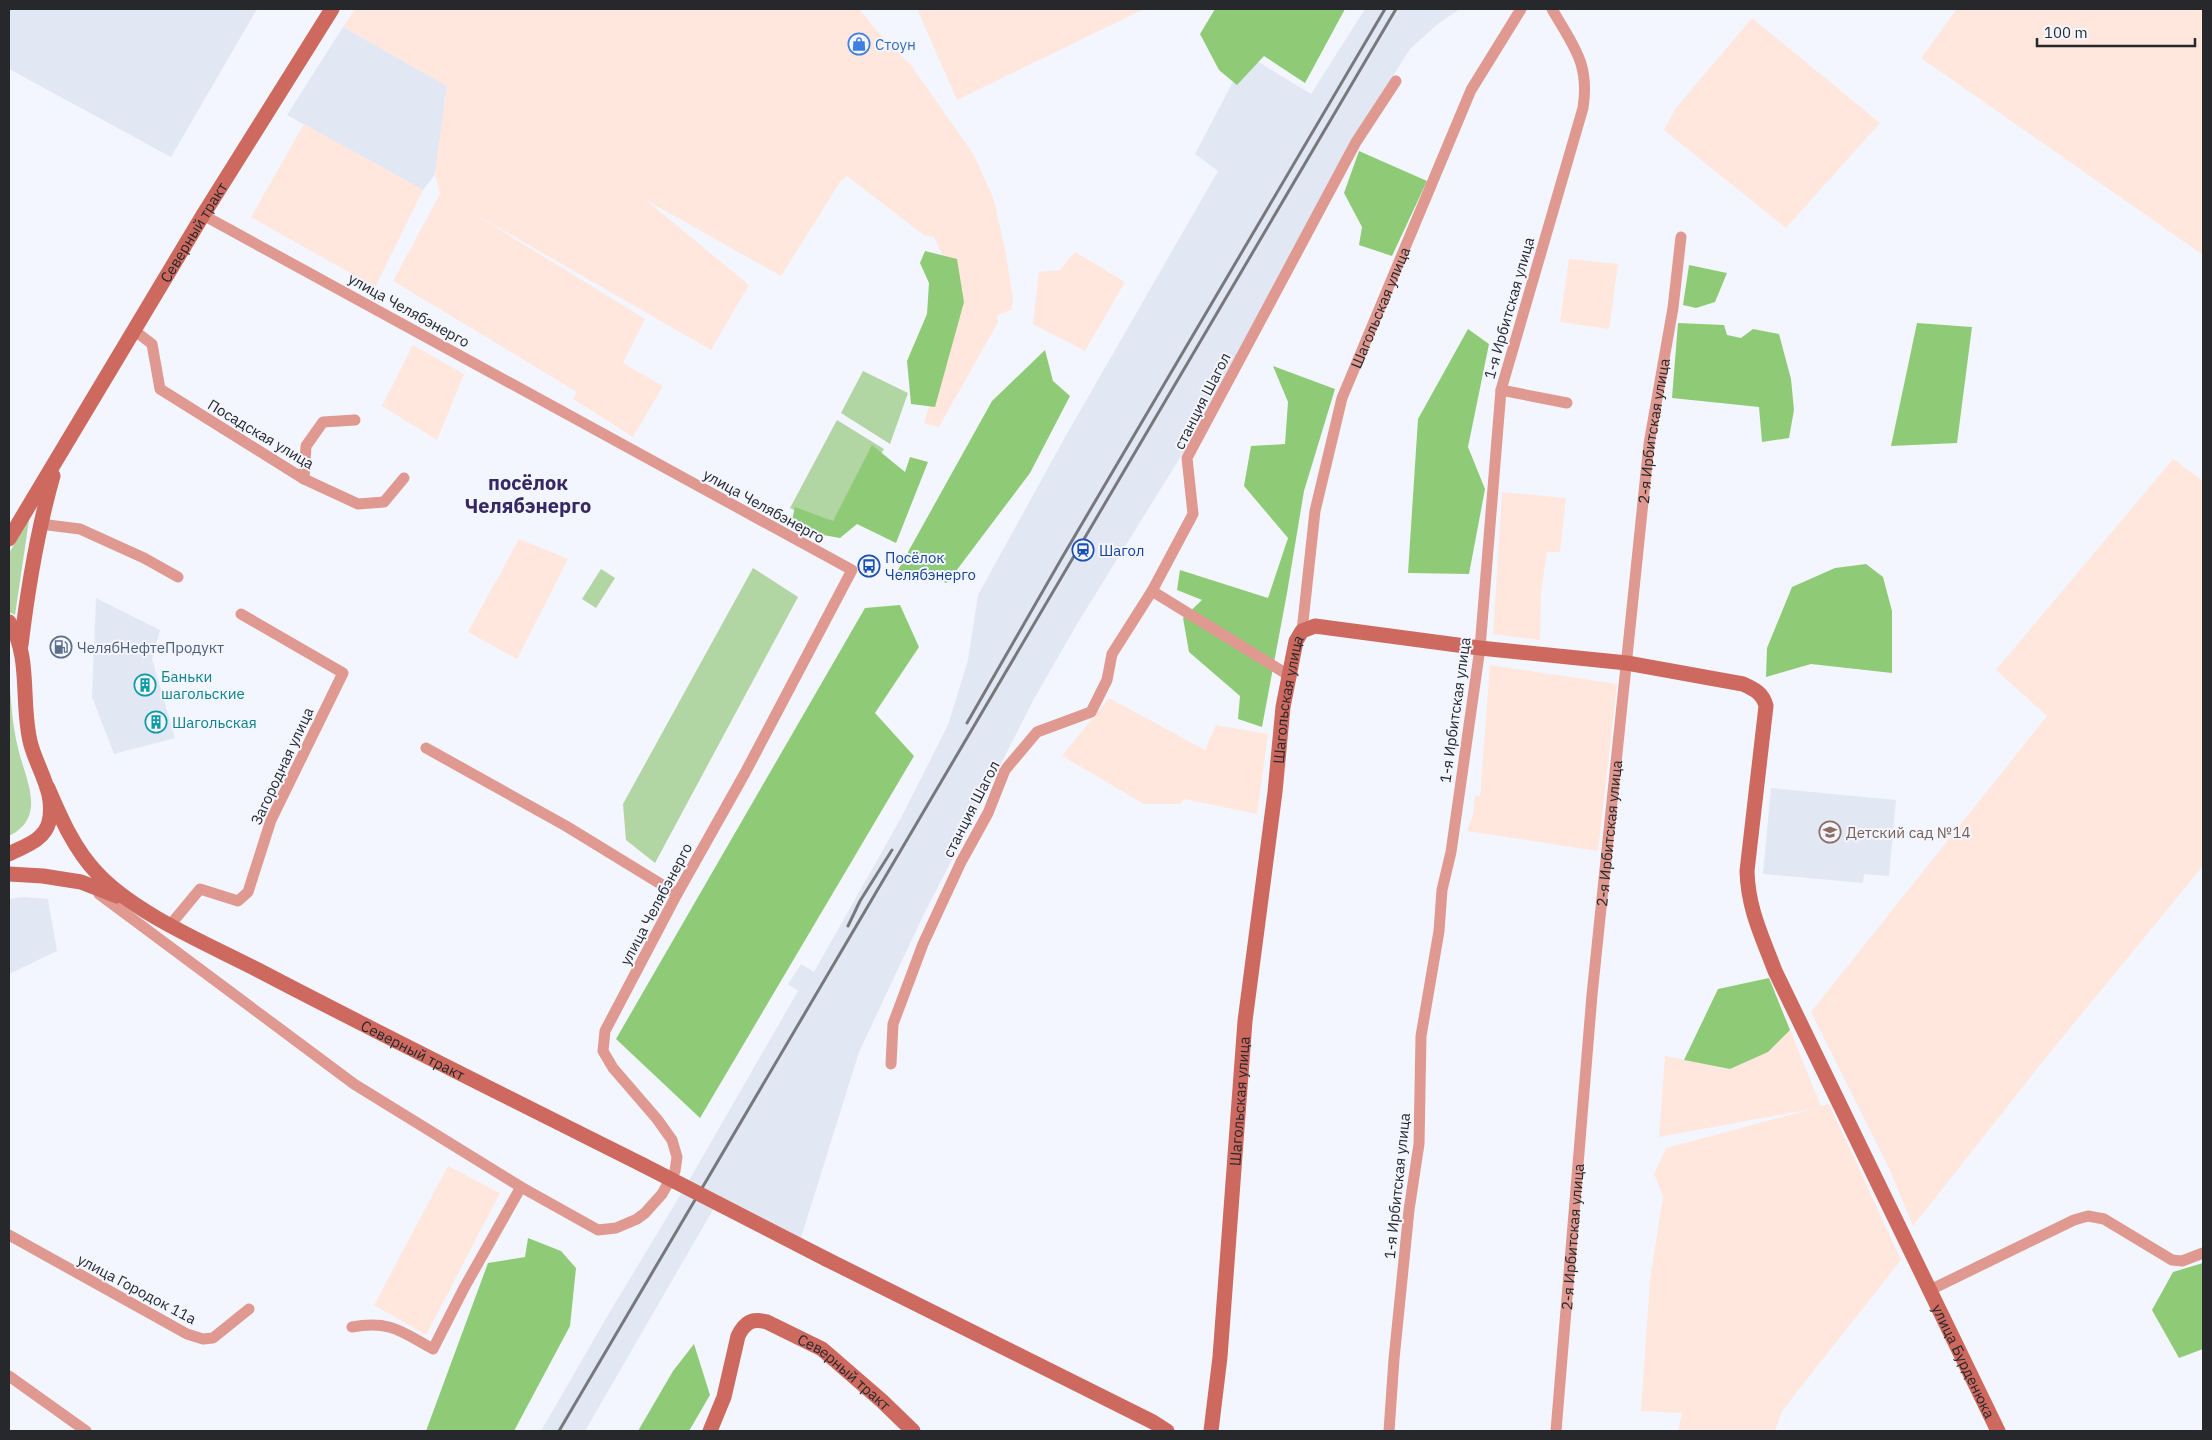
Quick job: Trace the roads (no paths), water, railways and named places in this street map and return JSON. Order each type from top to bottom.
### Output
[{"type":"main road","name":"Северный тракт","points":[[9,539],[203,215],[332,9]]},
{"type":"main road","name":"Северный тракт","points":[[20,646],[27,592],[40,524],[59,458]]},
{"type":"main road","points":[[9,622],[20,646],[25,719],[31,745],[48,788],[51,809],[45,831],[27,846],[9,854]]},
{"type":"main road","points":[[1302,631],[1314,626],[1330,627],[1480,648],[1627,663],[1743,684],[1758,692],[1764,699],[1766,706],[1747,871],[1747,893],[1752,912],[1776,971],[1930,1290]]},
{"type":"main road","name":"Шагольская улица","points":[[1211,1431],[1220,1357],[1245,1021],[1256,924],[1275,792],[1284,707],[1296,641],[1302,631]]},
{"type":"main road","name":"Северный тракт","points":[[48,788],[63,822],[83,857],[98,874],[128,900],[303,994],[1167,1431]]},
{"type":"main road","points":[[9,874],[43,876],[81,882],[128,900]]},
{"type":"main road","name":"улица Бурденюка","points":[[1930,1290],[1998,1431]]},
{"type":"main road","name":"Северный тракт","points":[[710,1431],[724,1397],[738,1336],[748,1322],[758,1320],[767,1322],[822,1349],[882,1400],[913,1431]]},
{"type":"street","name":"Шагольская улица","points":[[1302,631],[1315,511],[1342,398],[1471,90],[1521,9]]},
{"type":"street","name":"1-я Ирбитская улица","points":[[1389,1431],[1407,1230],[1419,1144],[1421,1036],[1439,932],[1442,890],[1451,852],[1480,648],[1501,390],[1583,108],[1586,89],[1584,68],[1552,9]]},
{"type":"street","name":"станция Шагол","points":[[891,1064],[893,1024],[923,944],[961,862],[988,813],[1005,770],[1037,732],[1092,712],[1107,680],[1112,654],[1152,591],[1193,514],[1187,458],[1356,142],[1396,81]]},
{"type":"street","name":"улица Челябэнерго","points":[[203,215],[852,570],[746,773],[677,894],[604,1032],[602,1051],[613,1068],[657,1119],[672,1140],[677,1157],[675,1171],[671,1179],[658,1199],[637,1219],[616,1228],[598,1230],[520,1187]]},
{"type":"street","name":"2-я Ирбитская улица","points":[[1556,1431],[1592,996],[1650,444],[1672,308],[1681,237]]},
{"type":"street","name":"Посадская улица","points":[[135,331],[152,344],[160,389],[304,479],[358,504],[384,502],[404,478]]},
{"type":"street","points":[[1501,390],[1567,403]]},
{"type":"street","points":[[304,479],[306,446],[323,422],[355,420]]},
{"type":"street","points":[[40,524],[80,529],[144,558],[178,577]]},
{"type":"street","points":[[1152,591],[1290,676]]},
{"type":"street","name":"Загородная улица","points":[[171,924],[200,889],[238,901],[248,892],[271,820],[343,673],[241,614]]},
{"type":"street","points":[[426,748],[566,826],[677,894]]},
{"type":"street","points":[[81,882],[118,906],[354,1084],[520,1187],[464,1288],[433,1349],[393,1327],[377,1324],[352,1327]]},
{"type":"street","points":[[1930,1290],[2074,1220],[2088,1216],[2104,1219],[2172,1260],[2182,1261],[2203,1253]]},
{"type":"street","name":"улица Городок 11а","points":[[9,1236],[187,1334],[203,1339],[213,1338],[249,1309]]},
{"type":"street","points":[[9,1376],[86,1431]]},
{"type":"railway","points":[[967,723],[1063,556],[1385,9]]},
{"type":"railway","points":[[559,1431],[1396,9]]},
{"type":"railway","points":[[848,926],[860,901],[892,850]]},
{"type":"place","name":"Стоун","points":[[859,44]]},
{"type":"place","name":"Шагол","points":[[1083,550]]},
{"type":"place","name":"Посёлок Челябэнерго","points":[[869,566]]},
{"type":"place","name":"ЧелябНефтеПродукт","points":[[61,647]]},
{"type":"place","name":"Баньки шагольские","points":[[145,685]]},
{"type":"place","name":"Шагольская","points":[[156,722]]},
{"type":"place","name":"Детский сад №14","points":[[1830,832]]},
{"type":"district","name":"посёлок Челябэнерго","points":[[528,494]]}]
